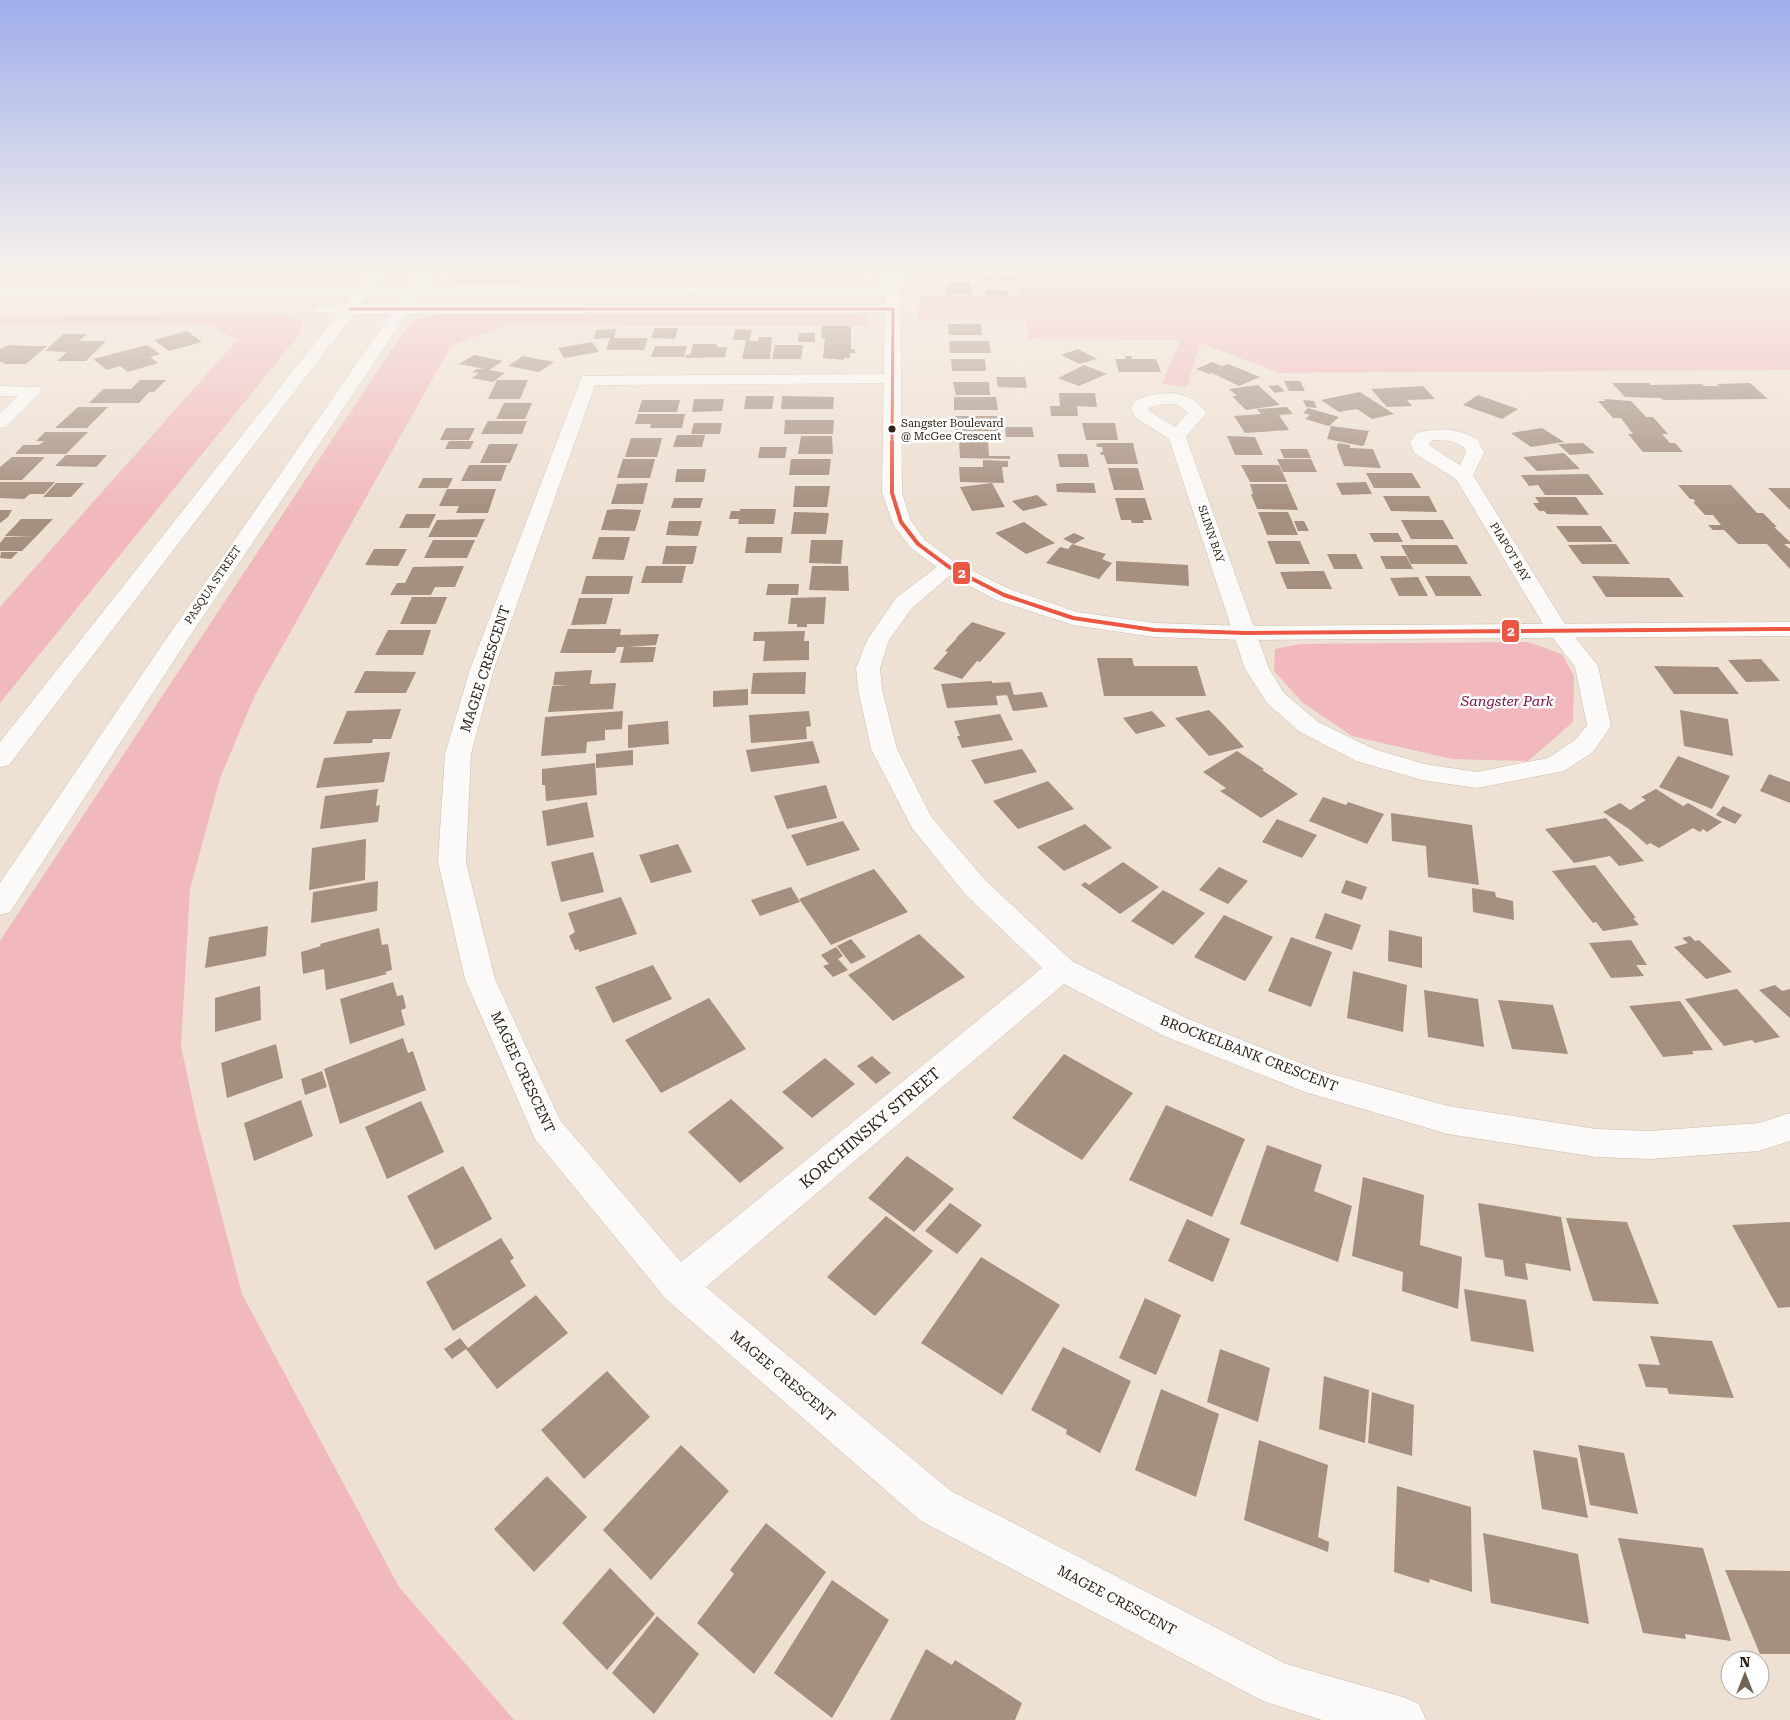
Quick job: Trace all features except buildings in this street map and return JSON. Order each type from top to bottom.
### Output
[{"type":"street","points":[[0,759],[319,348]]},
{"type":"street","name":"PASQUA STREET","points":[[0,905],[374,348]]},
{"type":"street","points":[[893,348],[892,493],[901,522],[918,544],[949,567],[1004,595],[1072,618],[1154,630],[1246,632],[1790,628]]},
{"type":"street","name":"MAGEE CRESCENT","points":[[893,380],[588,380],[482,669],[458,754],[452,862],[480,979],[547,1129],[679,1287],[936,1506],[1279,1685],[1403,1720]]},
{"type":"street","points":[[0,391],[34,391],[0,423]]},
{"type":"street","name":"SLINN BAY","points":[[1177,436],[1246,632],[1257,670],[1275,698],[1310,727],[1365,755],[1422,772],[1477,780],[1555,765],[1584,746],[1599,726],[1586,666],[1557,629]]},
{"type":"street","name":"PIAPOT BAY","points":[[1463,475],[1557,629]]},
{"type":"street","name":"BROCKELBANK CRESCENT","points":[[949,567],[904,603],[878,640],[868,668],[870,689],[884,749],[921,822],[976,888],[1061,969],[1175,1027],[1316,1083],[1448,1120],[1596,1143],[1650,1145],[1759,1137],[1790,1127]]},
{"type":"street","name":"KORCHINSKY STREET","points":[[679,1287],[1061,969]]},
{"type":"green space","points":[[230,348],[288,348],[0,703],[0,607]]},
{"type":"green space","points":[[393,348],[450,348],[255,695],[220,778],[190,889],[181,1046],[197,1121],[242,1294],[399,1587],[514,1720],[0,1720],[0,941]]},
{"type":"green space","points":[[1177,348],[1198,348],[1187,387],[1162,384]]},
{"type":"green space","points":[[1214,348],[1790,348],[1790,370],[1280,373]]},
{"type":"green space","name":"Sangster Park","points":[[1528,642],[1562,654],[1574,676],[1573,722],[1528,761],[1452,759],[1352,736],[1303,703],[1274,671],[1275,649],[1300,644]]},
{"type":"transit line","name":"2","points":[[893,348],[892,493],[901,522],[918,544],[949,567],[1004,595],[1073,618],[1154,630],[1246,633],[1790,629]]},
{"type":"place","name":"Sangster Boulevard @ McGee Crescent","points":[[892,429]]}]
